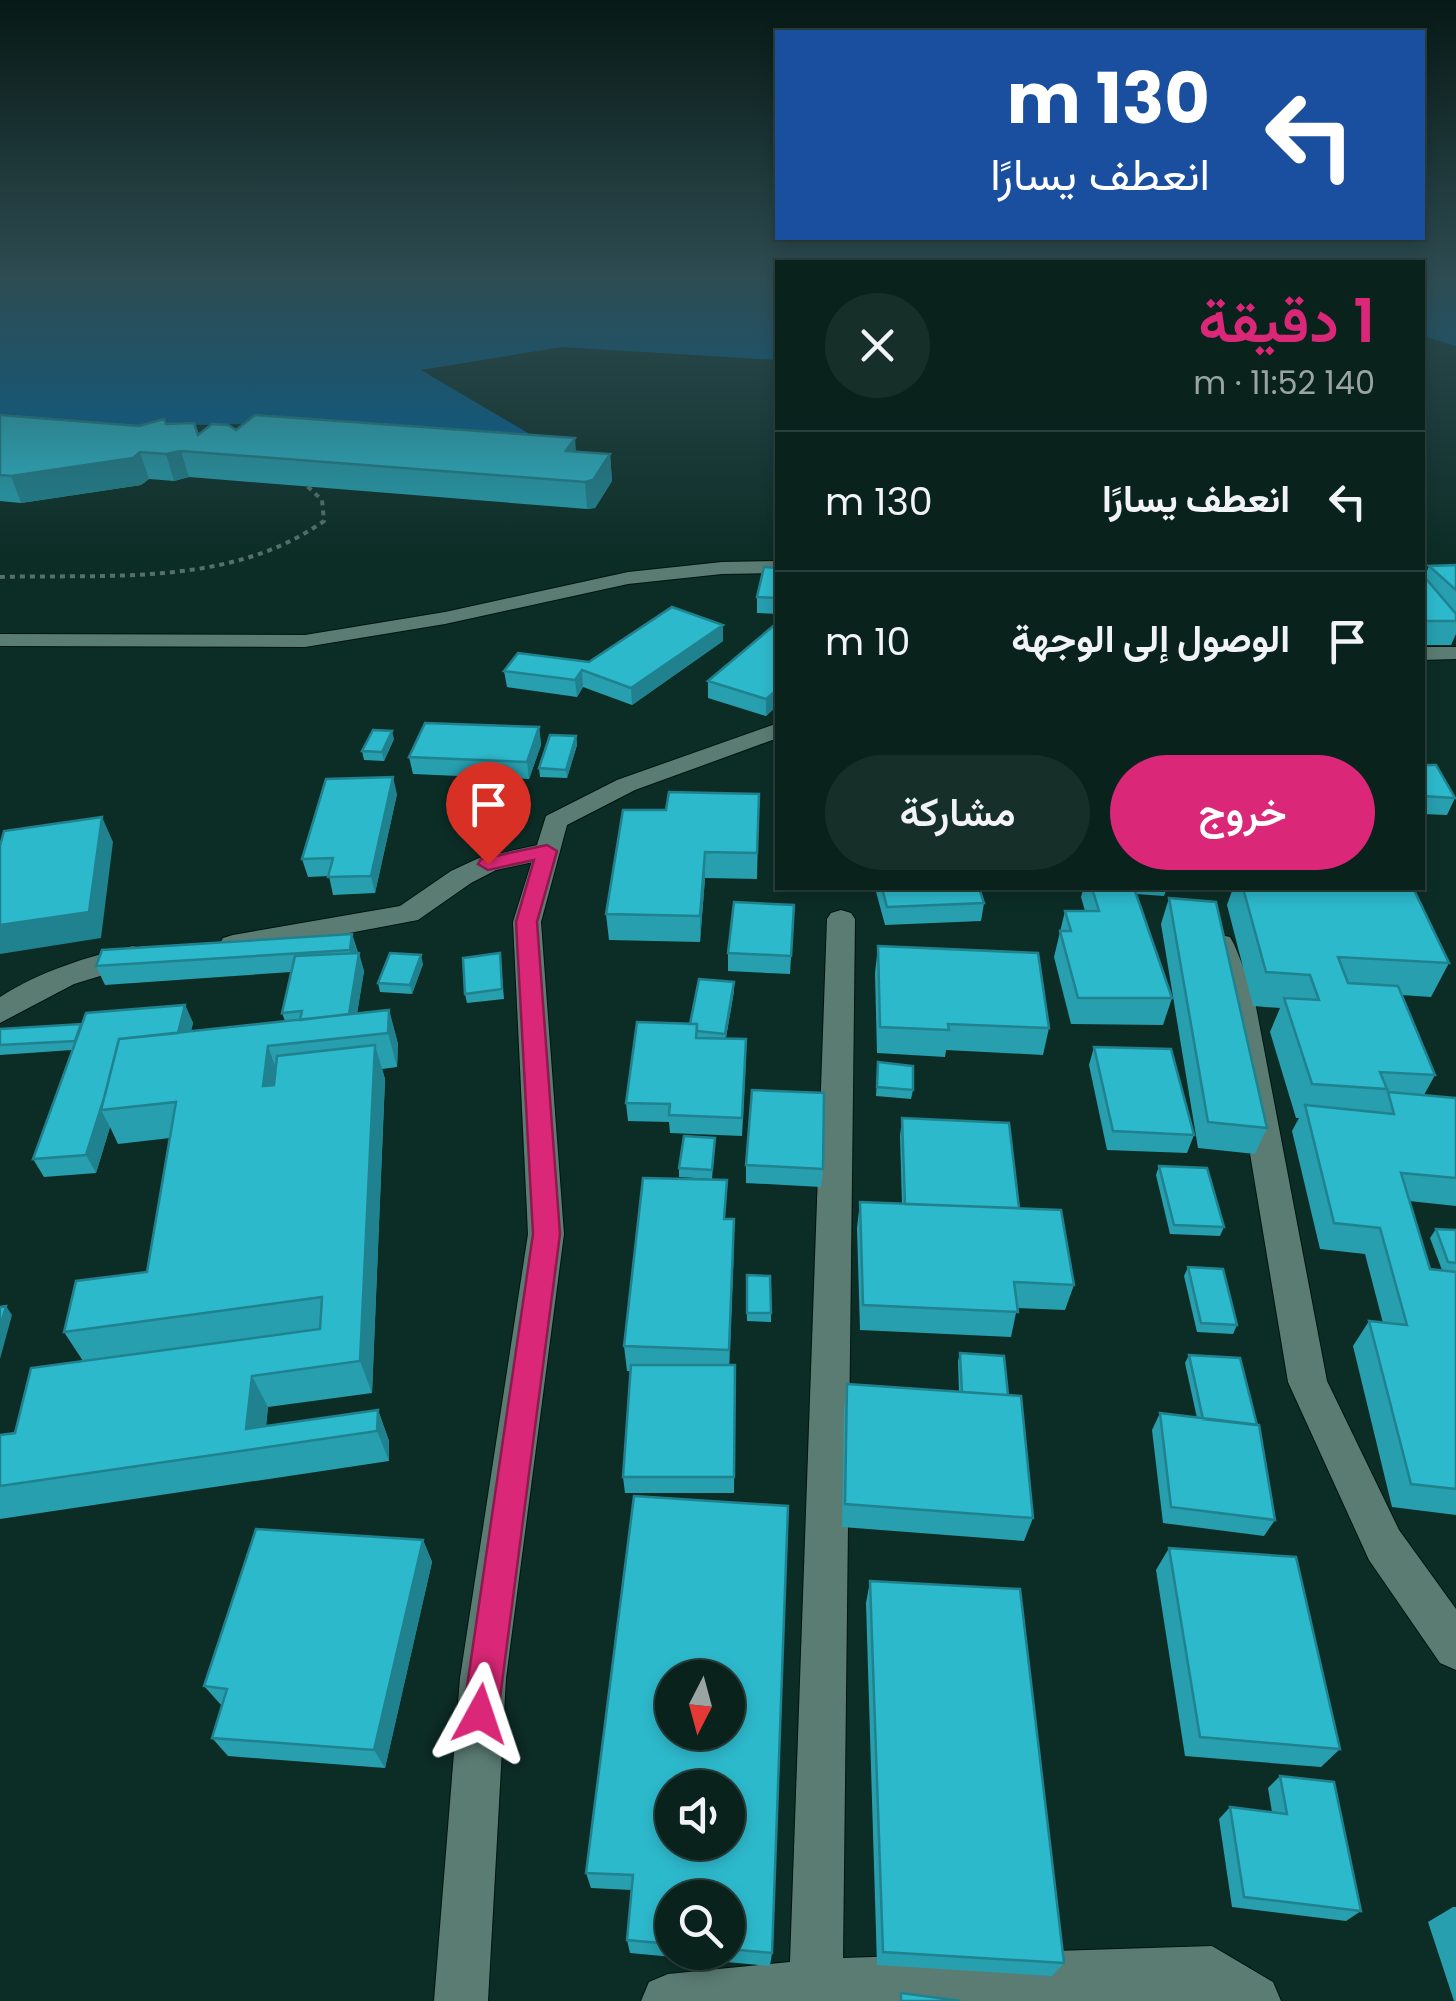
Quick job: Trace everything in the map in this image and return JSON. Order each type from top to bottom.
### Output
[{"type":"street","points":[[0,640],[305,641],[428,622],[628,578],[775,567]]},
{"type":"street","points":[[1425,654],[1456,653]]},
{"type":"street","points":[[461,2001],[483,1678],[546,1234],[527,922],[555,821],[626,785],[775,731]]},
{"type":"street","points":[[211,948],[314,934],[408,914],[488,864],[547,851]]},
{"type":"street","points":[[1206,904],[1238,991],[1308,1382],[1384,1544],[1456,1647]]},
{"type":"street","points":[[816,1986],[841,918]]},
{"type":"street","points":[[0,1012],[25,994],[72,972],[152,954]]},
{"type":"street","points":[[668,2001],[816,1986],[1212,1973],[1254,2001]]},
{"type":"path","points":[[0,577],[193,569],[275,552],[305,539],[324,521],[319,494],[298,482]]},
{"type":"water","points":[[0,371],[423,371],[577,462],[300,427],[243,424],[0,429]]},
{"type":"building","points":[[0,415],[139,426],[164,419],[166,424],[194,423],[198,435],[212,424],[236,430],[255,415],[575,438],[566,451],[610,454],[593,480],[585,482],[181,451],[140,452],[133,458],[11,476],[0,475]]},
{"type":"building","points":[[1456,565],[1456,590],[1429,566]]},
{"type":"building","points":[[764,567],[775,568],[775,598],[757,597]]},
{"type":"building","points":[[1425,578],[1456,614],[1456,621],[1425,621]]},
{"type":"building","points":[[672,607],[723,625],[631,688],[582,670],[575,680],[504,671],[518,653],[589,662]]},
{"type":"building","points":[[775,625],[775,692],[766,699],[708,681]]},
{"type":"building","points":[[425,723],[539,727],[527,762],[409,757]]},
{"type":"building","points":[[373,730],[392,731],[382,752],[362,751]]},
{"type":"building","points":[[550,735],[576,736],[566,770],[539,768]]},
{"type":"building","points":[[1425,765],[1436,765],[1455,798],[1425,796]]},
{"type":"building","points":[[393,777],[371,876],[328,877],[333,858],[302,859],[326,779]]},
{"type":"building","points":[[669,792],[759,794],[757,853],[705,852],[700,916],[606,914],[623,810],[666,810]]},
{"type":"building","points":[[102,817],[89,912],[0,925],[0,846],[4,831]]},
{"type":"building","points":[[883,890],[980,890],[984,903],[887,907]]},
{"type":"building","points":[[1093,890],[1135,890],[1172,998],[1078,998],[1060,931],[1071,931],[1065,911],[1099,911]]},
{"type":"building","points":[[1244,890],[1414,890],[1449,963],[1338,957],[1348,983],[1398,986],[1435,1075],[1380,1072],[1387,1089],[1312,1084],[1284,998],[1319,1000],[1310,975],[1266,972]]},
{"type":"building","points":[[1169,898],[1216,902],[1267,1128],[1208,1122]]},
{"type":"building","points":[[734,902],[794,905],[791,956],[728,953]]},
{"type":"building","points":[[352,934],[350,950],[96,966],[102,950]]},
{"type":"building","points":[[878,946],[1038,953],[1049,1028],[948,1024],[949,1030],[880,1027]]},
{"type":"building","points":[[359,953],[349,1014],[300,1020],[302,1011],[282,1013],[295,956]]},
{"type":"building","points":[[390,953],[421,955],[410,985],[378,983]]},
{"type":"building","points":[[500,953],[502,989],[465,994],[463,958]]},
{"type":"building","points":[[699,979],[734,982],[725,1034],[697,1031],[697,1024],[690,1024]]},
{"type":"building","points":[[185,1005],[178,1033],[119,1039],[86,1155],[33,1159],[86,1013]]},
{"type":"building","points":[[389,1010],[388,1033],[268,1046],[263,1086],[274,1085],[277,1056],[375,1045],[360,1361],[252,1376],[246,1429],[378,1410],[377,1431],[0,1486],[0,1435],[15,1433],[31,1368],[320,1329],[322,1297],[64,1332],[76,1281],[147,1272],[176,1102],[101,1110],[119,1039]]},
{"type":"building","points":[[637,1022],[697,1024],[696,1038],[746,1039],[742,1118],[669,1115],[670,1104],[626,1103]]},
{"type":"building","points":[[81,1024],[75,1041],[0,1045],[0,1029]]},
{"type":"building","points":[[1094,1047],[1171,1049],[1194,1135],[1113,1131]]},
{"type":"building","points":[[878,1062],[913,1066],[913,1090],[877,1087]]},
{"type":"building","points":[[752,1090],[824,1093],[823,1169],[746,1165]]},
{"type":"building","points":[[1388,1092],[1456,1098],[1456,1178],[1401,1173],[1430,1269],[1456,1272],[1456,1489],[1411,1484],[1369,1321],[1407,1325],[1380,1228],[1334,1223],[1305,1105],[1394,1114]]},
{"type":"building","points":[[902,1118],[1009,1123],[1019,1208],[905,1204]]},
{"type":"building","points":[[684,1136],[715,1138],[712,1170],[679,1168]]},
{"type":"building","points":[[1159,1166],[1207,1168],[1224,1227],[1174,1225]]},
{"type":"building","points":[[643,1178],[727,1180],[724,1219],[734,1219],[729,1350],[624,1346]]},
{"type":"building","points":[[860,1202],[1061,1210],[1074,1285],[1014,1282],[1018,1312],[863,1305]]},
{"type":"building","points":[[1436,1229],[1456,1230],[1456,1263],[1448,1262]]},
{"type":"building","points":[[1188,1267],[1223,1269],[1237,1325],[1201,1323]]},
{"type":"building","points":[[747,1275],[770,1276],[771,1313],[747,1313]]},
{"type":"building","points":[[6,1306],[0,1328],[0,1307]]},
{"type":"building","points":[[960,1353],[1004,1356],[1008,1395],[962,1392]]},
{"type":"building","points":[[1189,1355],[1240,1358],[1257,1425],[1203,1419]]},
{"type":"building","points":[[631,1365],[735,1365],[734,1477],[623,1477]]},
{"type":"building","points":[[847,1384],[1021,1396],[1033,1518],[845,1504]]},
{"type":"building","points":[[1160,1413],[1259,1425],[1275,1520],[1171,1507]]},
{"type":"building","points":[[634,1496],[788,1506],[772,1953],[745,1951],[745,1880],[655,1880],[655,1942],[627,1940],[633,1875],[586,1873]]},
{"type":"building","points":[[256,1529],[423,1540],[374,1750],[212,1738],[227,1689],[204,1686]]},
{"type":"building","points":[[1169,1548],[1296,1557],[1340,1749],[1200,1737]]},
{"type":"building","points":[[870,1581],[1020,1589],[1064,1963],[883,1952]]},
{"type":"building","points":[[1280,1776],[1334,1782],[1361,1911],[1244,1897],[1230,1807],[1287,1814]]},
{"type":"building","points":[[901,1993],[961,2001],[901,2001]]},
{"type":"route","points":[[480,1714],[546,1234],[527,922],[547,851],[488,864]]}]
